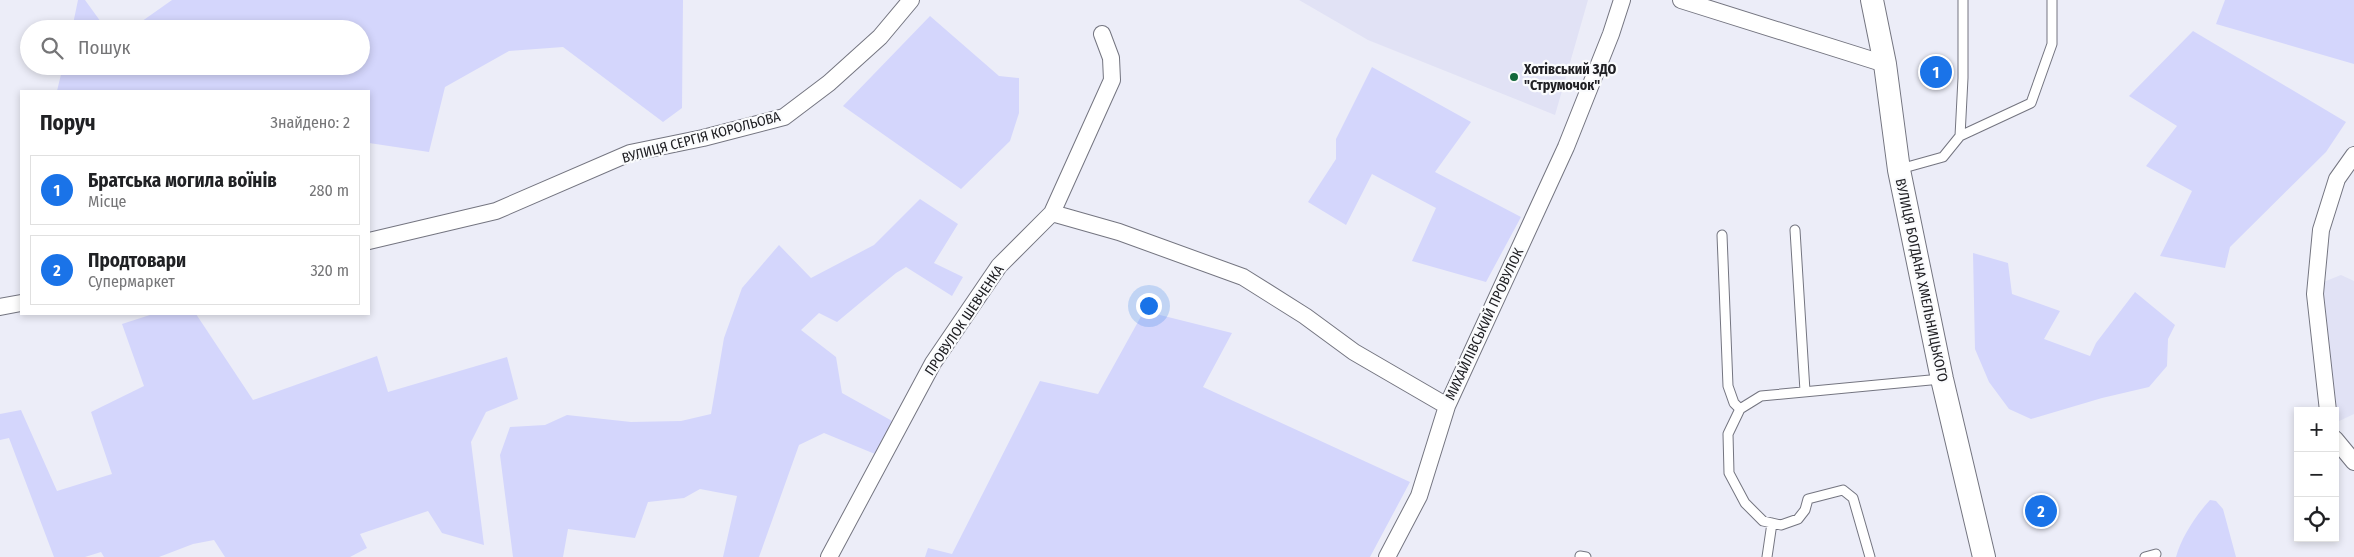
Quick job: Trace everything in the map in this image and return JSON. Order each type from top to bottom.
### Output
[{"type":"street","name":"ВУЛИЦЯ СЕРГІЯ КОРОЛЬОВА","points":[[370,241],[496,211],[630,153],[703,138],[784,117],[829,83],[880,37],[911,0]]},
{"type":"street","name":"МИХАЙЛІВСЬКИЙ ПРОВУЛОК","points":[[1052,213],[1119,232],[1243,277],[1305,316],[1354,352],[1447,406],[1566,147],[1611,34],[1622,0]]},
{"type":"street","points":[[1682,0],[1885,64]]},
{"type":"street","name":"ВУЛИЦЯ БОГДАНА ХМЕЛЬНИЦЬКОГО","points":[[1872,0],[1885,64],[1899,170],[1942,379],[1984,557]]},
{"type":"street","name":"ПРОВУЛОК ШЕВЧЕНКА","points":[[829,557],[933,363],[999,266],[1052,213],[1112,80],[1112,58],[1102,34]]},
{"type":"street","points":[[2328,407],[2315,294],[2321,230],[2337,179],[2354,155]]},
{"type":"street","points":[[0,307],[20,303]]},
{"type":"street","points":[[1387,557],[1419,496],[1447,406]]},
{"type":"street","points":[[2339,444],[2354,462]]},
{"type":"lane","points":[[1960,136],[1963,78],[1963,0]]},
{"type":"lane","points":[[1899,170],[1943,156],[1960,136],[2008,112],[2031,103],[2052,44],[2052,0]]},
{"type":"lane","points":[[1795,230],[1805,391]]},
{"type":"lane","points":[[1722,235],[1728,386],[1734,403],[1740,409]]},
{"type":"lane","points":[[1870,557],[1853,498],[1843,490],[1808,499],[1805,510],[1798,519],[1781,525],[1763,521],[1745,503],[1729,473],[1728,434],[1740,409],[1762,396],[1942,379]]},
{"type":"lane","points":[[1767,557],[1772,523]]},
{"type":"lane","points":[[2145,557],[2156,554]]},
{"type":"shaded area","points":[[78,0],[85,0],[99,20],[74,20]]},
{"type":"shaded area","points":[[172,0],[683,0],[682,108],[663,122],[563,47],[509,51],[445,87],[429,152],[370,143],[370,90],[57,90],[61,75],[370,75],[370,20],[144,20]]},
{"type":"shaded area","name":"Хотівський ЗДО \"Струмочок\"","points":[[1299,0],[1588,0],[1555,115],[1368,40]]},
{"type":"shaded area","points":[[2225,0],[2354,0],[2354,64],[2216,24]]},
{"type":"shaded area","points":[[930,16],[999,76],[1019,78],[1019,113],[1010,141],[961,189],[843,106]]},
{"type":"shaded area","points":[[2193,31],[2346,122],[2326,152],[2230,247],[2225,268],[2160,256],[2192,191],[2146,166],[2177,126],[2129,96]]},
{"type":"shaded area","points":[[1372,67],[1471,122],[1435,172],[1521,217],[1486,282],[1412,261],[1436,208],[1372,174],[1346,225],[1308,202],[1336,159],[1336,139]]},
{"type":"shaded area","points":[[920,199],[958,224],[934,263],[963,277],[952,296],[906,267],[896,273],[837,322],[819,313],[801,330],[836,357],[842,393],[894,422],[875,454],[824,433],[799,445],[759,557],[723,557],[737,496],[700,489],[684,498],[648,502],[635,538],[568,529],[563,557],[513,557],[500,455],[510,427],[545,425],[567,415],[631,422],[681,421],[711,414],[724,338],[742,288],[779,245],[811,278],[874,245]]},
{"type":"shaded area","points":[[1973,253],[2008,263],[2012,294],[2060,311],[2044,339],[2090,356],[2096,343],[2135,292],[2175,325],[2168,339],[2167,366],[2149,387],[2102,398],[2031,419],[2009,409],[1989,382],[1975,349]]},
{"type":"shaded area","points":[[2341,275],[2354,281],[2354,414],[2339,421],[2339,407],[2333,407],[2321,283]]},
{"type":"shaded area","points":[[1144,311],[1232,333],[1203,387],[1410,482],[1370,557],[925,557],[928,548],[952,554],[1040,381],[1098,394]]},
{"type":"shaded area","points":[[150,315],[197,315],[253,400],[377,356],[388,392],[507,357],[518,399],[486,412],[471,442],[484,545],[442,533],[428,511],[360,534],[367,548],[350,557],[225,557],[214,540],[193,544],[159,557],[104,557],[101,552],[85,557],[54,557],[9,438],[0,440],[0,414],[21,410],[57,491],[112,474],[91,412],[144,386],[122,324]]},
{"type":"shaded area","points":[[2210,500],[2216,501],[2223,509],[2236,557],[2176,557],[2181,542],[2199,513]]},
{"type":"place","name":"Братська могила воїнів","points":[[1936,72]]},
{"type":"place","name":"Хотівський ЗДО \"Струмочок\"","points":[[1514,77]]},
{"type":"place","name":"Продтовари","points":[[2041,511]]}]
